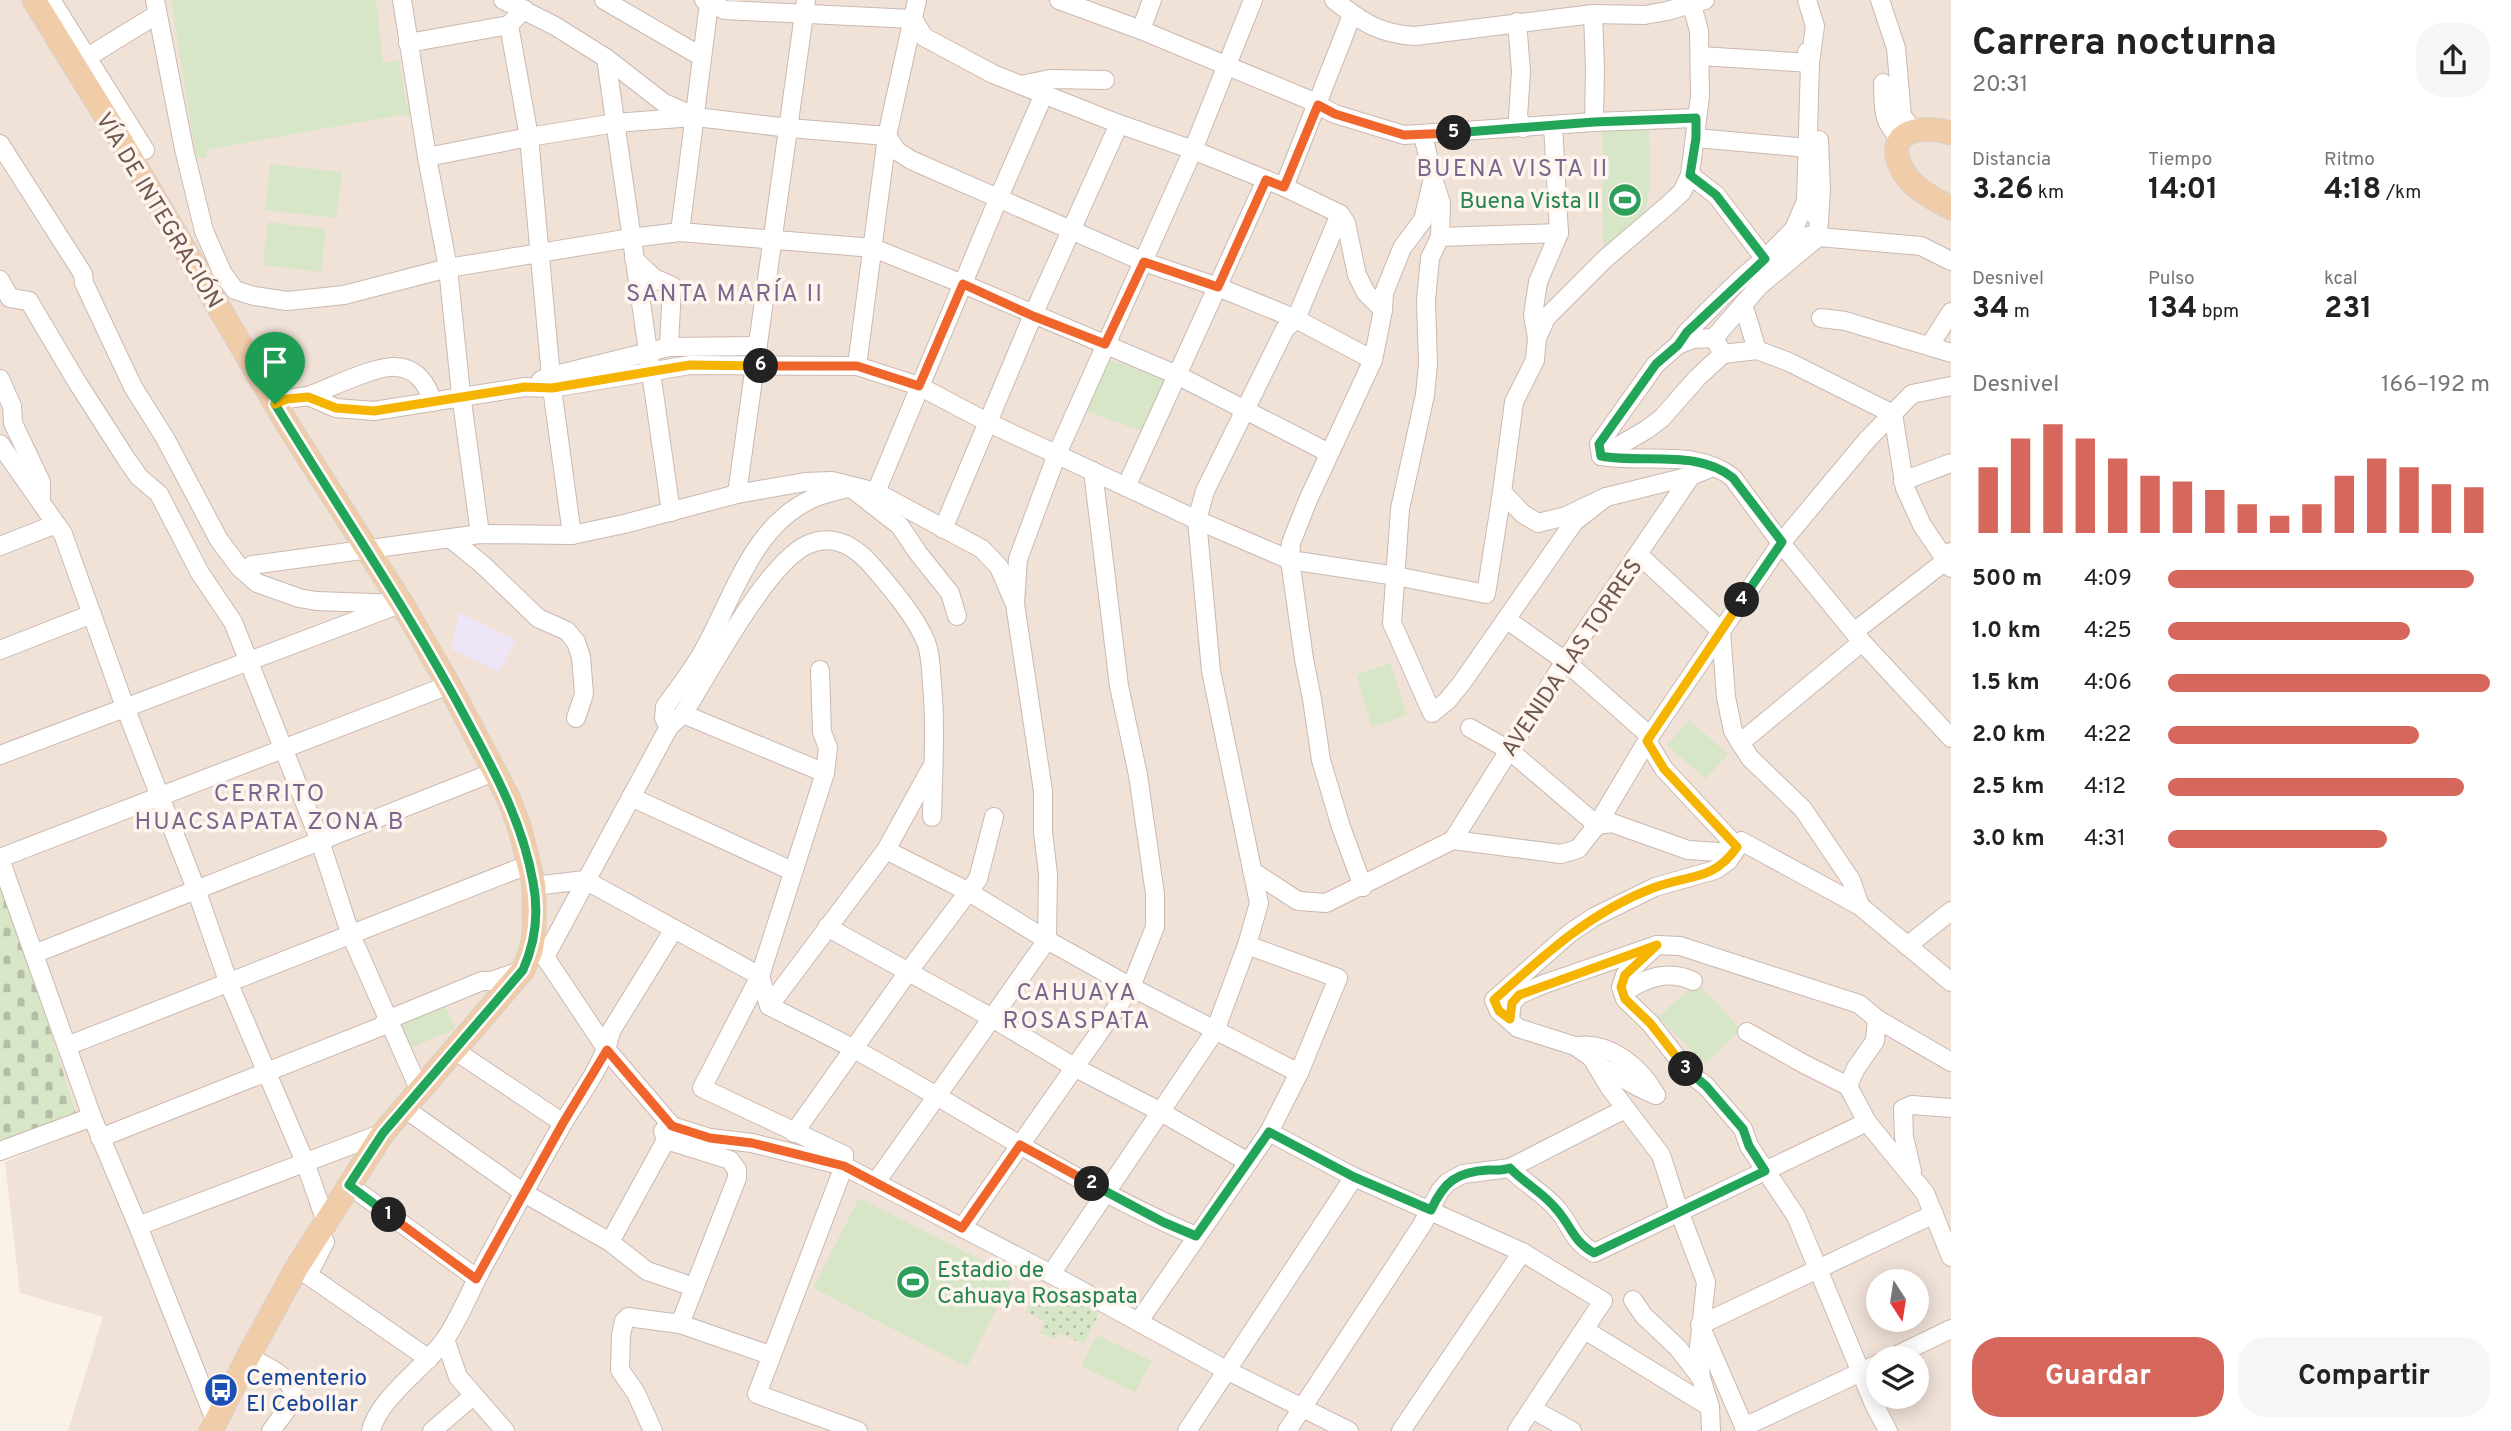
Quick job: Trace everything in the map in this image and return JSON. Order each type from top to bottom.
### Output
[{"type":"main road","name":"VÍA DE INTEGRACIÓN","points":[[34,0],[121,141],[275,404],[402,604],[495,772],[509,799],[532,875],[535,909],[533,959]]},
{"type":"main road","points":[[1951,133],[1934,128],[1908,135],[1897,154],[1900,167],[1907,177],[1921,191],[1951,208]]},
{"type":"main road","points":[[213,1426],[296,1269],[383,1133],[533,959]]},
{"type":"street","points":[[51,0],[145,150]]},
{"type":"street","points":[[402,0],[426,157],[448,268],[480,534]]},
{"type":"street","points":[[503,0],[524,9],[606,58],[664,103],[696,117]]},
{"type":"street","points":[[604,0],[702,57]]},
{"type":"street","points":[[857,366],[887,136],[917,0]]},
{"type":"street","points":[[1059,0],[1141,30],[1335,114],[1404,135],[1696,118]]},
{"type":"street","points":[[1141,30],[1152,0]]},
{"type":"street","points":[[876,1182],[1047,940],[1048,874],[1043,790],[1015,604],[1018,559],[1057,454],[1193,150],[1253,0]]},
{"type":"street","points":[[1334,0],[1352,15],[1376,29],[1394,35],[1415,36],[1593,14],[1645,15],[1698,2],[1700,96],[1690,175],[1682,192],[1606,258],[1546,318],[1537,338]]},
{"type":"street","points":[[1799,0],[1810,64]]},
{"type":"street","points":[[1678,345],[1693,339],[1714,338],[1759,286],[1818,229],[1821,190],[1820,40],[1807,0]]},
{"type":"street","points":[[1880,0],[1896,48],[1902,116],[1908,135]]},
{"type":"street","points":[[680,232],[696,117],[707,2],[725,10],[805,8],[913,19]]},
{"type":"street","points":[[86,58],[155,8],[204,231],[223,274],[235,290],[287,301],[344,295],[448,268],[631,237],[680,232],[873,248],[1177,375],[1329,453]]},
{"type":"street","points":[[737,494],[805,8]]},
{"type":"street","points":[[408,43],[509,24],[524,9]]},
{"type":"street","points":[[1593,14],[1594,122]]},
{"type":"street","points":[[1284,187],[1352,15]]},
{"type":"street","points":[[913,19],[924,37],[993,74],[1193,150],[1284,187],[1340,214],[1346,223],[1357,275],[1366,293],[1383,310]]},
{"type":"street","points":[[1517,22],[1521,71],[1518,117],[1522,128]]},
{"type":"street","points":[[509,24],[529,137],[552,382],[572,535]]},
{"type":"street","points":[[1601,456],[1599,444],[1604,435],[1656,364],[1794,229],[1806,201],[1810,64],[1815,26]]},
{"type":"street","points":[[1700,56],[1810,64]]},
{"type":"street","points":[[606,58],[671,512]]},
{"type":"street","points":[[1021,85],[1050,79],[1105,80]]},
{"type":"street","points":[[1883,83],[1885,120],[1889,129],[1908,135]]},
{"type":"street","points":[[876,492],[1044,94]]},
{"type":"street","points":[[426,157],[615,123],[696,117],[887,136]]},
{"type":"street","points":[[943,529],[1033,316],[1119,124]]},
{"type":"street","points":[[308,397],[336,408],[374,411],[552,382],[690,365],[857,366],[919,386],[987,422],[1197,520],[1290,560],[1396,576],[1486,594],[1514,402],[1535,360],[1537,338],[1533,315],[1538,282],[1559,233],[1553,125]]},
{"type":"street","points":[[1423,135],[1441,203],[1440,237],[1430,258],[1426,300],[1428,364],[1425,395],[1400,509],[1392,623],[1432,713],[1447,701],[1461,684],[1574,522],[1606,497]]},
{"type":"street","points":[[887,136],[897,151],[911,160],[1144,262],[1218,287],[1296,319],[1373,360]]},
{"type":"street","points":[[1696,138],[1808,148]]},
{"type":"street","points":[[0,144],[83,274],[84,283],[133,387],[165,438],[219,540],[240,568],[257,583],[316,601],[402,604]]},
{"type":"street","points":[[1690,175],[1716,195],[1765,259]]},
{"type":"street","points":[[1363,887],[1321,760],[1290,560],[1291,543],[1329,453],[1373,360],[1384,293],[1402,248],[1423,220],[1433,178]]},
{"type":"street","points":[[1126,487],[1266,180]]},
{"type":"street","points":[[1806,201],[1818,229]]},
{"type":"street","points":[[1051,1274],[1215,1031],[1247,945],[1259,903],[1211,671],[1197,520],[1205,491],[1285,329],[1296,319],[1340,214]]},
{"type":"street","points":[[1765,259],[1818,229],[1921,246],[1951,261]]},
{"type":"street","points":[[1440,237],[1559,233]]},
{"type":"street","points":[[634,259],[654,278],[672,286],[669,347]]},
{"type":"street","points":[[0,280],[10,298],[29,302],[139,477],[159,494],[200,573],[233,622],[320,841],[350,933],[387,1020],[412,1100],[524,1193],[610,1242],[647,1271],[694,1287]]},
{"type":"street","points":[[1743,304],[1757,350]]},
{"type":"street","points":[[1930,345],[1951,312]]},
{"type":"street","points":[[1821,318],[1845,321],[1951,353]]},
{"type":"street","points":[[1714,338],[1723,354]]},
{"type":"street","points":[[552,382],[669,347],[758,346]]},
{"type":"street","points":[[1601,456],[1662,418],[1697,378],[1723,354],[1757,350],[1790,362],[1893,414]]},
{"type":"street","points":[[275,404],[287,399],[308,397],[377,370],[395,366],[422,378],[429,389],[432,402]]},
{"type":"street","points":[[0,379],[12,406],[13,422],[41,482],[41,501]]},
{"type":"street","points":[[1252,871],[1298,901],[1326,903],[1363,887],[1453,840],[1569,853],[1578,849],[1597,825],[1649,738],[1782,542],[1867,440],[1912,394],[1951,386]]},
{"type":"street","points":[[1740,743],[1948,559],[1922,525],[1903,481],[1893,414]]},
{"type":"street","points":[[0,444],[63,534],[229,984],[305,1161],[325,1242],[308,1275],[429,1359]]},
{"type":"street","points":[[1601,456],[1620,460],[1687,460],[1725,471],[1858,637],[1951,738]]},
{"type":"street","points":[[1903,481],[1951,463]]},
{"type":"street","points":[[1502,492],[1524,514],[1538,523],[1566,516],[1606,497],[1691,477],[1713,467]]},
{"type":"street","points":[[962,1228],[1131,987],[1155,928],[1154,894],[1138,775],[1119,685],[1093,471]]},
{"type":"street","name":"AVENIDA LAS TORRES","points":[[1453,840],[1565,661],[1691,477]]},
{"type":"street","points":[[252,565],[480,534],[572,535],[737,494],[804,482],[832,481],[876,492],[982,549],[999,567],[1015,604]]},
{"type":"street","points":[[850,487],[900,526],[950,593],[957,616]]},
{"type":"street","points":[[669,727],[664,718],[665,707],[706,647],[749,559],[766,536],[800,506],[814,498],[850,487]]},
{"type":"street","points":[[0,546],[56,524]]},
{"type":"street","points":[[450,538],[483,565],[538,618],[567,631],[576,642],[581,657],[584,694],[576,718]]},
{"type":"street","points":[[100,1139],[380,1027],[387,1020],[482,981],[491,981],[533,959],[585,880],[669,727],[683,714],[759,593],[780,568],[809,544],[833,541],[848,544],[864,556],[884,579],[925,640],[930,654],[935,710],[932,817]]},
{"type":"street","points":[[1639,555],[1721,631],[1726,697],[1733,731],[1750,758],[1802,809],[1851,880],[1860,906]]},
{"type":"street","points":[[0,755],[402,604]]},
{"type":"street","points":[[0,650],[92,614]]},
{"type":"street","points":[[1506,620],[1565,661],[1649,738],[1664,769],[1737,847],[1860,906],[1951,982]]},
{"type":"street","points":[[820,670],[822,732],[828,748],[825,773],[760,976],[702,1088],[844,1155],[844,1166],[757,1394],[858,1431]]},
{"type":"street","points":[[213,1426],[138,1226],[100,1139],[0,858],[282,747],[449,685]]},
{"type":"street","points":[[683,714],[825,773]]},
{"type":"street","points":[[1470,728],[1509,750],[1597,825],[1612,823],[1688,850],[1737,847]]},
{"type":"street","points":[[768,1006],[886,850],[934,763]]},
{"type":"street","points":[[34,954],[495,772]]},
{"type":"street","points":[[631,797],[792,871]]},
{"type":"street","points":[[794,1133],[908,972],[978,880],[995,817]]},
{"type":"street","points":[[1711,1431],[1710,1407],[1701,1378],[1698,1356],[1706,1282],[1661,1155],[1625,1109],[1592,1058],[1574,1046],[1518,1028],[1499,1011],[1494,1000],[1570,933],[1625,900],[1655,887],[1715,870],[1728,861],[1737,847]]},
{"type":"street","points":[[886,850],[969,892],[1131,987],[1300,1073]]},
{"type":"street","points":[[67,1046],[229,984],[350,933],[532,875],[585,880],[760,976],[768,1006],[854,1049],[1105,1192],[1196,1236]]},
{"type":"street","points":[[1907,946],[1951,911]]},
{"type":"street","points":[[827,927],[992,1018],[1074,1067],[1248,1161]]},
{"type":"street","points":[[371,1431],[373,1420],[384,1405],[445,1339],[563,1123],[607,1050],[611,1031],[674,929]]},
{"type":"street","points":[[1139,1321],[1269,1132],[1300,1073],[1338,978],[1247,945]]},
{"type":"street","points":[[1510,1019],[1512,1003],[1519,995],[1657,945],[1680,946],[1859,1004],[1877,1019],[1951,1062]]},
{"type":"street","points":[[1657,945],[1625,975],[1621,987],[1625,999],[1650,1023],[1690,1074],[1706,1086],[1743,1129],[1749,1146],[1796,1216],[1888,1431]]},
{"type":"street","points":[[533,959],[672,1126],[691,1133],[752,1143],[844,1166],[1051,1274],[1226,1370],[1349,1431]]},
{"type":"street","points":[[1623,993],[1636,984],[1662,975],[1675,974],[1693,981]]},
{"type":"street","points":[[1848,1086],[1856,1068],[1875,1041],[1877,1019]]},
{"type":"street","points":[[1747,1032],[1848,1086],[1867,1122],[1925,1193],[1951,1256]]},
{"type":"street","points":[[1574,1046],[1587,1045],[1604,1049],[1624,1060],[1639,1070],[1656,1094],[1644,1091],[1596,1065]]},
{"type":"street","points":[[453,1050],[563,1123]]},
{"type":"street","points":[[610,1242],[666,1140],[653,1104]]},
{"type":"street","points":[[1913,1176],[1904,1137],[1903,1109],[1912,1105],[1951,1108]]},
{"type":"street","points":[[1287,1431],[1431,1210],[1440,1191],[1456,1178],[1476,1172],[1503,1171],[1510,1168],[1625,1109]]},
{"type":"street","points":[[0,1151],[92,1117]]},
{"type":"street","points":[[1510,1168],[1523,1183],[1558,1210],[1580,1245],[1594,1253],[1867,1122]]},
{"type":"street","points":[[1269,1132],[1354,1177],[1522,1252],[1603,1301],[1517,1431]]},
{"type":"street","points":[[138,1226],[383,1133]]},
{"type":"street","points":[[666,1140],[730,1160],[737,1170],[737,1178],[680,1324]]},
{"type":"street","points":[[1187,1431],[1354,1177]]},
{"type":"street","points":[[349,1185],[476,1279]]},
{"type":"street","points":[[1700,1325],[1934,1214]]},
{"type":"street","points":[[1401,1431],[1522,1252]]},
{"type":"street","points":[[1633,1300],[1644,1316],[1678,1348],[1701,1378]]},
{"type":"street","points":[[653,1431],[636,1393],[620,1370],[621,1335],[624,1321],[628,1317],[680,1324],[770,1355]]},
{"type":"street","points":[[1700,1325],[1745,1429],[1866,1370]]},
{"type":"street","points":[[1916,1346],[1951,1329]]},
{"type":"street","points":[[1584,1330],[1710,1407]]},
{"type":"street","points":[[445,1339],[458,1377],[505,1431]]},
{"type":"street","points":[[248,1357],[280,1374],[293,1389],[295,1398],[271,1431]]},
{"type":"street","points":[[432,1431],[473,1396]]},
{"type":"street","points":[[1532,1409],[1572,1431]]},
{"type":"shaded area","points":[[0,0],[1951,0],[1951,1431],[68,1431],[103,1317],[20,1293],[5,1162],[79,1132],[0,925]]},
{"type":"shaded area","points":[[459,613],[516,640],[499,672],[451,649]]},
{"type":"green space","points":[[171,0],[376,0],[383,63],[399,60],[406,103],[412,106],[413,111],[408,116],[400,115],[206,150],[207,157],[196,157]]},
{"type":"green space","name":"Buena Vista II","points":[[1649,127],[1650,185],[1645,215],[1603,254],[1602,130]]},
{"type":"green space","points":[[270,164],[342,172],[336,218],[265,210]]},
{"type":"green space","points":[[268,222],[326,229],[321,272],[263,265]]},
{"type":"green space","points":[[1109,359],[1168,380],[1144,432],[1086,411]]},
{"type":"green space","points":[[1390,663],[1407,715],[1372,727],[1356,675]]},
{"type":"green space","points":[[1689,720],[1728,754],[1706,779],[1667,745]]},
{"type":"green space","points":[[0,883],[21,937],[76,1114],[0,1143]]},
{"type":"green space","points":[[1697,982],[1741,1030],[1705,1064],[1658,1017]]},
{"type":"green space","points":[[444,1002],[455,1029],[411,1048],[399,1021]]},
{"type":"green space","name":"Estadio de Cahuaya Rosaspata","points":[[859,1198],[1013,1276],[967,1367],[813,1288]]},
{"type":"green space","points":[[1042,1285],[1099,1313],[1084,1344],[1059,1333],[1056,1339],[1040,1333],[1045,1321],[1026,1312]]},
{"type":"green space","points":[[1097,1335],[1152,1361],[1135,1392],[1081,1366]]},
{"type":"place","name":"Buena Vista II","points":[[1625,200]]},
{"type":"place","name":"Estadio de Cahuaya Rosaspata","points":[[913,1282]]},
{"type":"place","name":"Cementerio El Cebollar","points":[[221,1390]]},
{"type":"district","name":"BUENA VISTA II","points":[[1513,168]]},
{"type":"district","name":"SANTA MARÍA II","points":[[725,293]]},
{"type":"district","name":"CERRITO HUACSAPATA ZONA B","points":[[270,807]]},
{"type":"district","name":"CAHUAYA ROSASPATA","points":[[1077,1006]]},
{"type":"route","points":[[1318,105],[1335,114],[1404,135],[1696,118],[1690,175],[1716,195],[1765,259],[1656,364],[1599,444],[1601,456],[1620,460],[1687,460],[1725,471],[1782,542],[1647,741],[1664,769],[1737,847],[1728,861],[1715,870],[1655,887],[1594,917],[1570,933],[1494,1000],[1499,1011],[1510,1019],[1512,1003],[1519,995],[1657,945],[1625,975],[1621,987],[1625,999],[1650,1023],[1690,1074],[1706,1086],[1743,1129],[1749,1146],[1765,1171],[1594,1253],[1580,1245],[1558,1210],[1523,1183],[1510,1168],[1463,1174],[1448,1182],[1440,1191],[1431,1210],[1354,1177],[1269,1132],[1196,1236],[1163,1222],[1020,1145],[962,1228],[844,1166],[752,1143],[710,1138],[672,1126],[607,1050],[476,1279],[349,1185],[383,1133],[523,970],[531,951],[534,933],[534,886],[530,864],[509,799],[449,685],[402,604],[275,404],[287,399],[308,397],[336,408],[374,411],[525,387],[552,388],[690,365],[857,366],[919,386],[963,284],[1033,316],[1105,344],[1144,262],[1218,287],[1266,180],[1284,187],[1318,105]]}]
